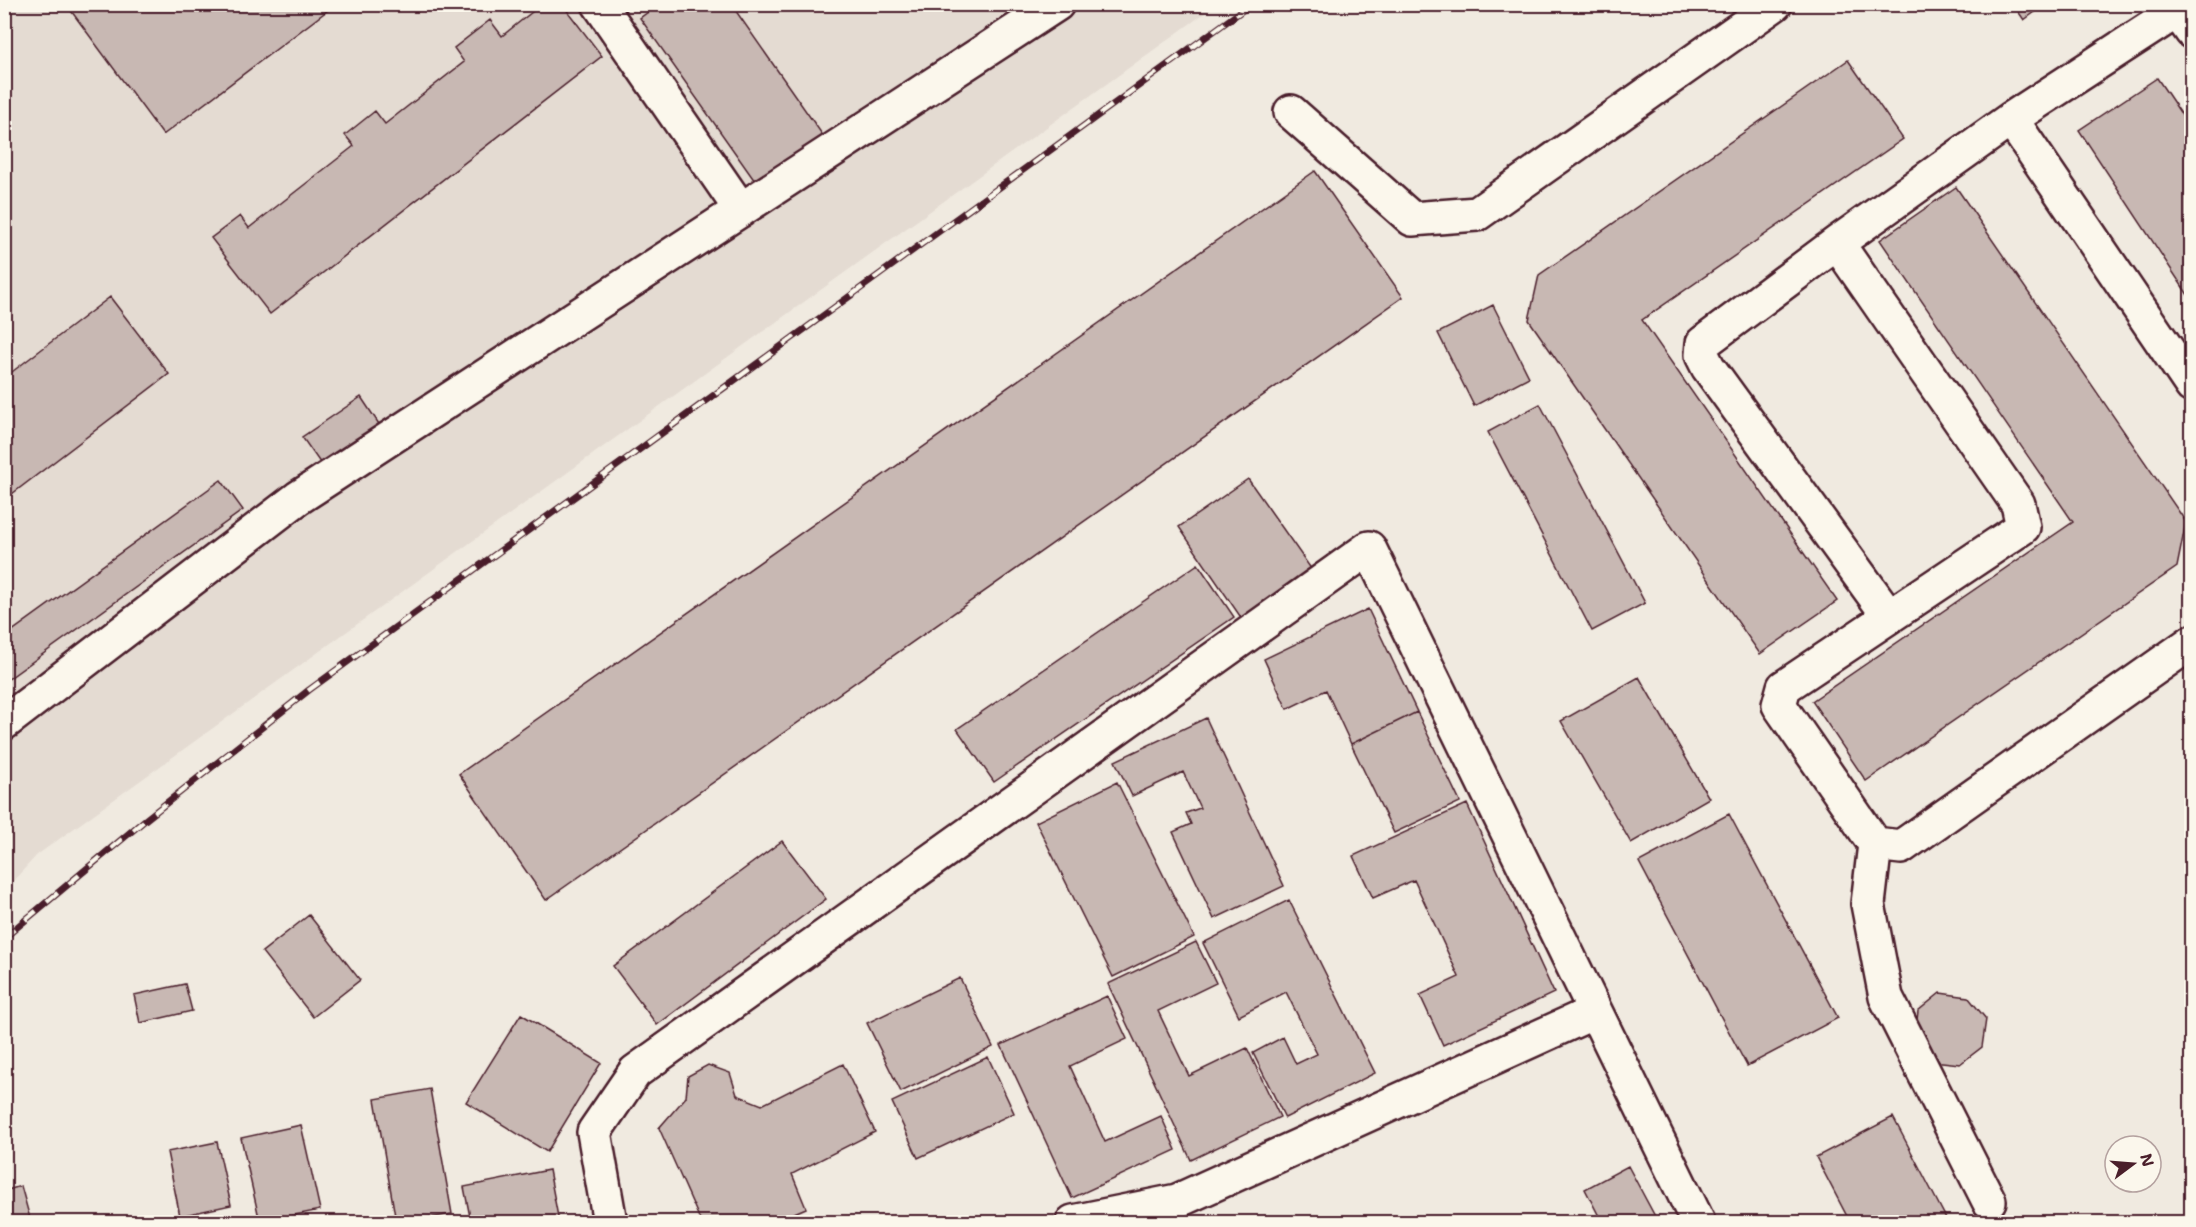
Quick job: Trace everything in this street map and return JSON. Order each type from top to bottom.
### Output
[{"type":"lane","points":[[599,4],[741,210]]},
{"type":"lane","points":[[4,723],[298,498],[1057,4]]},
{"type":"lane","points":[[1291,112],[1412,219],[1477,214],[1775,4]]},
{"type":"lane","points":[[1889,616],[1708,367],[1702,355],[1703,343],[1836,243],[2011,119],[2185,16]]},
{"type":"lane","points":[[2011,119],[2192,386]]},
{"type":"lane","points":[[1836,243],[2018,504],[2023,527],[1784,687],[1779,705],[1875,844],[1868,904],[1886,997],[1989,1201]]},
{"type":"lane","points":[[610,1222],[594,1131],[635,1072],[1368,548],[1698,1222]]},
{"type":"lane","points":[[1875,844],[1901,847],[2192,642]]},
{"type":"lane","points":[[1072,1222],[1177,1201],[1594,1012]]},
{"type":"shaded area","points":[[5,5],[1216,5],[37,855],[5,890]]},
{"type":"building","points":[[66,4],[336,4],[163,135]]},
{"type":"building","points":[[542,4],[562,4],[602,56],[270,314],[211,238],[240,216],[249,228],[354,146],[345,135],[375,111],[385,124],[464,62],[454,48],[490,20],[502,36]]},
{"type":"building","points":[[659,4],[731,4],[824,137],[757,184],[640,18]]},
{"type":"building","points":[[2013,4],[2046,4],[2024,20]]},
{"type":"building","points":[[1848,60],[1903,139],[1642,320],[1837,601],[1760,654],[1529,320],[1539,275]]},
{"type":"building","points":[[2157,78],[2192,130],[2192,301],[2079,130]]},
{"type":"building","points":[[1315,171],[1403,297],[546,900],[459,774]]},
{"type":"building","points":[[1956,187],[2186,522],[2177,567],[1866,781],[1812,701],[2073,522],[1880,240]]},
{"type":"building","points":[[110,297],[169,374],[4,500],[4,378]]},
{"type":"building","points":[[1493,305],[1529,377],[1474,406],[1438,333]]},
{"type":"building","points":[[361,397],[381,427],[323,467],[302,437]]},
{"type":"building","points":[[1540,404],[1645,603],[1592,631],[1488,432]]},
{"type":"building","points":[[1248,479],[1312,570],[1242,619],[1179,527]]},
{"type":"building","points":[[221,480],[243,510],[4,682],[4,637]]},
{"type":"building","points":[[1198,564],[1234,617],[994,782],[957,729]]},
{"type":"building","points":[[1368,609],[1417,712],[1351,744],[1326,690],[1287,709],[1264,659]]},
{"type":"building","points":[[1639,677],[1709,798],[1631,843],[1561,721]]},
{"type":"building","points":[[1417,712],[1460,802],[1394,833],[1351,744]]},
{"type":"building","points":[[1206,718],[1284,886],[1214,919],[1173,832],[1191,824],[1186,813],[1200,808],[1183,772],[1132,796],[1115,761]]},
{"type":"building","points":[[1117,782],[1194,937],[1113,977],[1036,822]]},
{"type":"building","points":[[1467,804],[1554,993],[1443,1045],[1420,995],[1459,977],[1414,880],[1373,898],[1353,856]]},
{"type":"building","points":[[1729,814],[1838,1018],[1747,1066],[1639,862]]},
{"type":"building","points":[[782,841],[826,899],[657,1025],[613,966]]},
{"type":"building","points":[[1289,900],[1375,1073],[1285,1118],[1253,1053],[1283,1037],[1296,1064],[1317,1054],[1286,992],[1239,1016],[1203,943]]},
{"type":"building","points":[[309,915],[360,980],[313,1017],[262,952]]},
{"type":"building","points":[[1196,942],[1216,983],[1158,1011],[1189,1076],[1247,1048],[1280,1117],[1191,1160],[1108,984]]},
{"type":"building","points":[[960,978],[993,1047],[901,1092],[867,1023]]},
{"type":"building","points":[[185,984],[192,1011],[140,1023],[134,995]]},
{"type":"building","points":[[1940,993],[1968,997],[1986,1019],[1982,1047],[1960,1064],[1933,1061],[1915,1039],[1918,1011]]},
{"type":"building","points":[[1107,996],[1127,1039],[1070,1066],[1105,1142],[1161,1116],[1176,1150],[1072,1198],[1001,1045]]},
{"type":"building","points":[[521,1014],[601,1063],[547,1152],[466,1102]]},
{"type":"building","points":[[988,1057],[1014,1113],[918,1158],[892,1102]]},
{"type":"building","points":[[843,1064],[875,1132],[792,1174],[806,1208],[785,1217],[787,1222],[701,1222],[659,1128],[686,1097],[688,1076],[708,1065],[730,1073],[737,1095],[762,1105]]},
{"type":"building","points":[[430,1089],[452,1214],[396,1222],[375,1099]]},
{"type":"building","points":[[1893,1117],[1948,1222],[1850,1222],[1816,1157]]},
{"type":"building","points":[[301,1125],[320,1210],[260,1222],[241,1138]]},
{"type":"building","points":[[217,1142],[231,1205],[180,1216],[167,1152]]},
{"type":"building","points":[[1628,1166],[1658,1222],[1602,1222],[1585,1189]]},
{"type":"building","points":[[549,1170],[559,1222],[471,1222],[464,1187]]},
{"type":"building","points":[[21,1186],[31,1222],[4,1222],[4,1191]]},
{"type":"building","points":[[204,1217],[205,1222],[170,1222]]},
{"type":"railway","points":[[4,938],[145,820],[309,690],[1251,4]]}]
